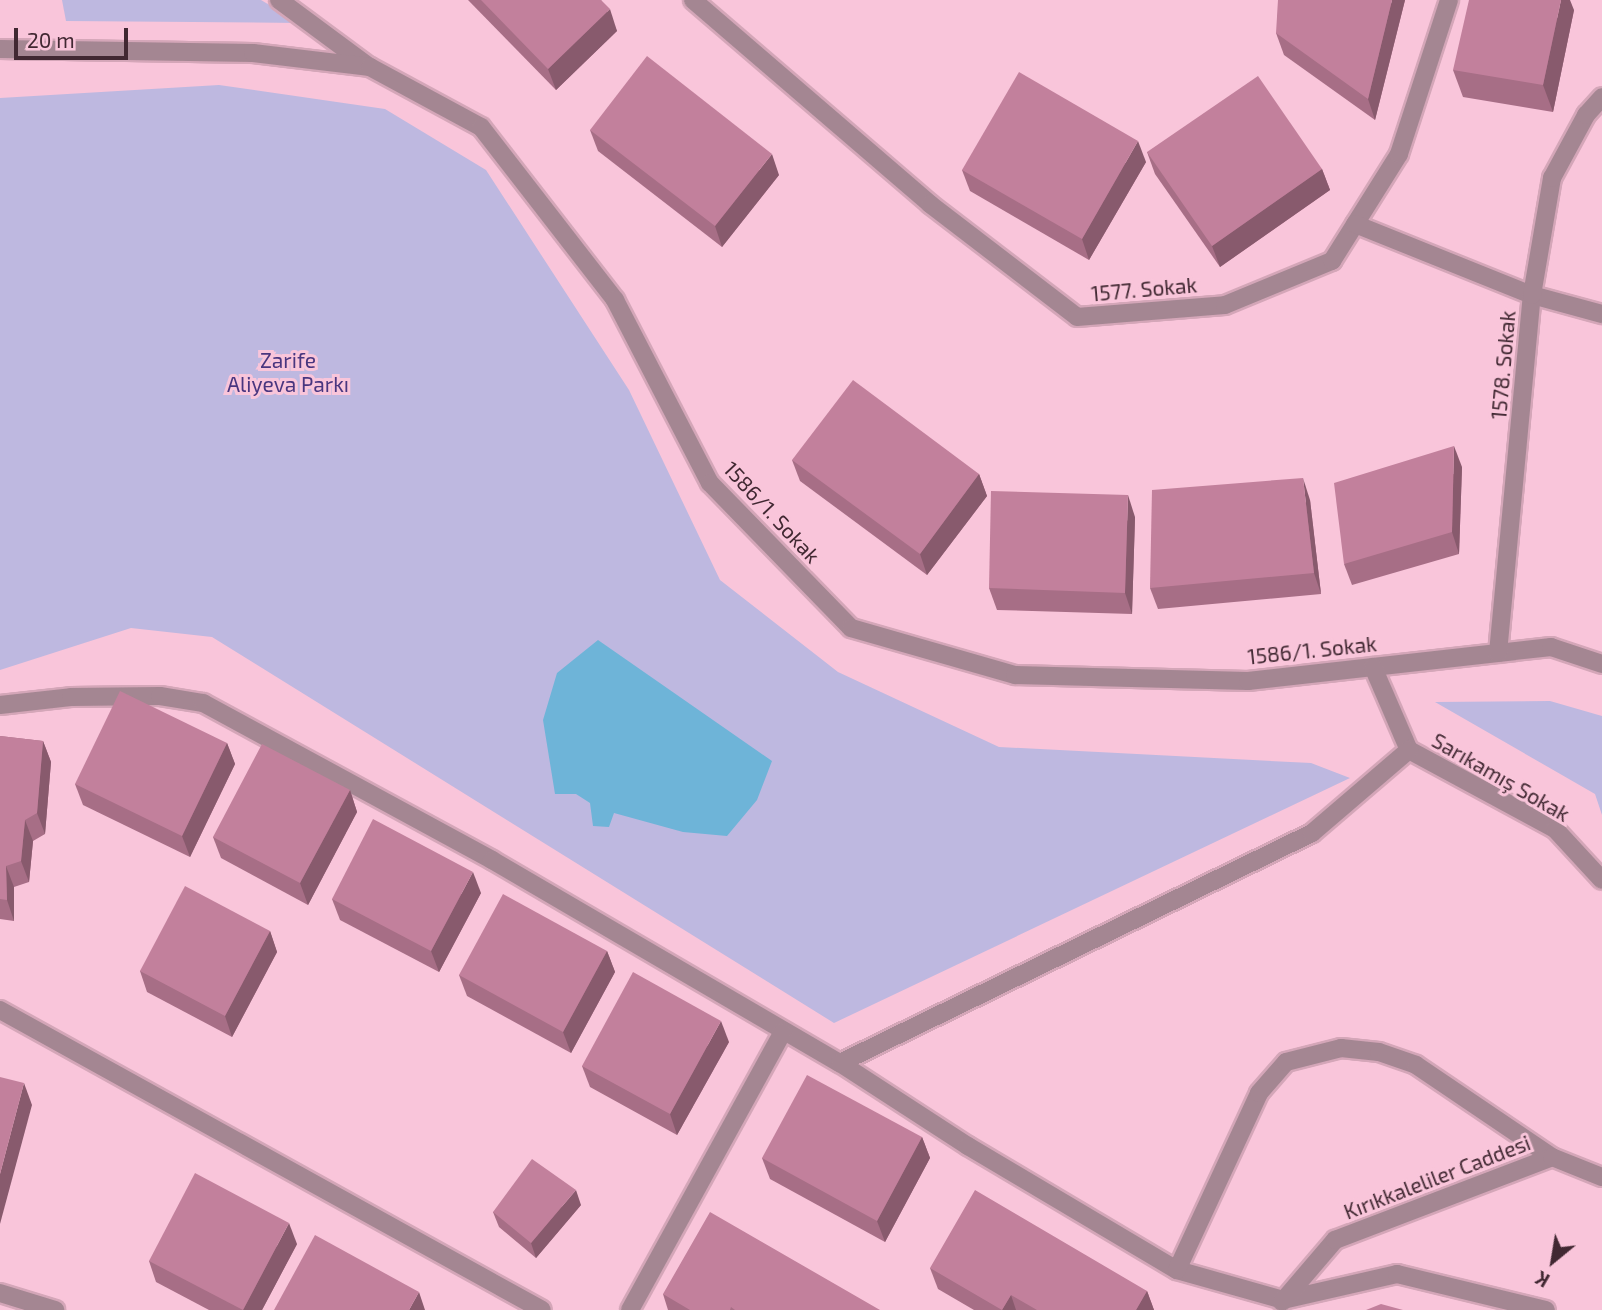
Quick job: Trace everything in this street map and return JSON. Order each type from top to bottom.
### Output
[{"type":"street","points":[[279,0],[370,67]]},
{"type":"street","name":"1577. Sokak","points":[[693,0],[930,204],[1077,317],[1225,305],[1332,261],[1399,154],[1449,0]]},
{"type":"street","name":"1586/1. Sokak","points":[[0,49],[253,53],[370,67],[481,127],[615,300],[710,483],[851,628],[1015,676],[1248,681],[1551,647],[1602,664]]},
{"type":"street","name":"1578. Sokak","points":[[1498,653],[1532,295],[1552,178],[1586,115],[1602,97]]},
{"type":"street","points":[[1355,224],[1532,295],[1602,314]]},
{"type":"street","name":"Sarıkamış Sokak","points":[[1373,667],[1409,750],[1555,829],[1602,880]]},
{"type":"street","points":[[0,705],[71,697],[160,696],[203,703],[492,860],[840,1063],[968,1146],[1177,1270],[1279,1305],[1397,1274],[1546,1310]]},
{"type":"street","points":[[840,1063],[1312,832],[1409,750]]},
{"type":"street","points":[[0,1010],[542,1310]]},
{"type":"street","points":[[630,1310],[783,1032]]},
{"type":"street","points":[[1177,1270],[1259,1093],[1286,1062],[1341,1048],[1379,1052],[1416,1065],[1552,1157]]},
{"type":"street","name":"Kırıkkaleliler Caddesi","points":[[1279,1305],[1335,1240],[1552,1157],[1602,1177]]},
{"type":"street","points":[[0,1293],[55,1310]]},
{"type":"green space","points":[[62,0],[261,0],[300,23],[66,21]]},
{"type":"green space","name":"Zarife Aliyeva Parkı","points":[[219,85],[385,109],[486,170],[629,390],[720,580],[838,672],[999,747],[1311,763],[1350,778],[834,1023],[212,637],[131,628],[0,670],[0,98]]},
{"type":"green space","points":[[1550,701],[1602,716],[1602,815],[1595,794],[1435,702]]},
{"type":"water","points":[[598,640],[772,761],[757,800],[727,836],[683,832],[614,813],[609,827],[593,826],[590,803],[576,794],[555,794],[543,720],[557,673]]},
{"type":"building","points":[[481,0],[601,0],[610,9],[548,69]]},
{"type":"building","points":[[1278,0],[1392,0],[1368,99],[1276,33]]},
{"type":"building","points":[[1469,0],[1561,0],[1543,85],[1453,70]]},
{"type":"building","points":[[647,56],[772,154],[715,226],[590,130]]},
{"type":"building","points":[[1019,72],[1138,141],[1082,239],[962,170]]},
{"type":"building","points":[[1258,76],[1322,169],[1212,246],[1147,152]]},
{"type":"building","points":[[853,380],[979,474],[920,554],[792,460]]},
{"type":"building","points":[[1454,446],[1452,532],[1344,564],[1334,483]]},
{"type":"building","points":[[1303,478],[1314,573],[1150,588],[1152,490]]},
{"type":"building","points":[[991,491],[1128,495],[1125,593],[989,588]]},
{"type":"building","points":[[120,691],[227,743],[182,836],[75,784]]},
{"type":"building","points":[[0,736],[43,741],[37,813],[25,820],[21,861],[6,866],[7,900],[0,899]]},
{"type":"building","points":[[262,744],[350,790],[300,883],[213,837]]},
{"type":"building","points":[[373,819],[473,872],[431,951],[332,899]]},
{"type":"building","points":[[185,886],[270,931],[225,1016],[140,971]]},
{"type":"building","points":[[503,894],[607,951],[563,1032],[459,975]]},
{"type":"building","points":[[633,972],[721,1021],[670,1114],[582,1066]]},
{"type":"building","points":[[807,1075],[922,1137],[877,1221],[762,1158]]},
{"type":"building","points":[[0,1077],[24,1083],[0,1174]]},
{"type":"building","points":[[532,1159],[576,1190],[531,1243],[493,1212]]},
{"type":"building","points":[[195,1173],[289,1223],[243,1310],[149,1261]]},
{"type":"building","points":[[975,1190],[1147,1291],[1136,1310],[1037,1310],[1011,1295],[1002,1310],[930,1268]]},
{"type":"building","points":[[710,1212],[880,1310],[735,1310],[731,1307],[730,1310],[690,1310],[663,1294]]},
{"type":"building","points":[[315,1235],[419,1292],[409,1310],[274,1310]]},
{"type":"building","points":[[1381,1304],[1403,1310],[1366,1310]]}]
